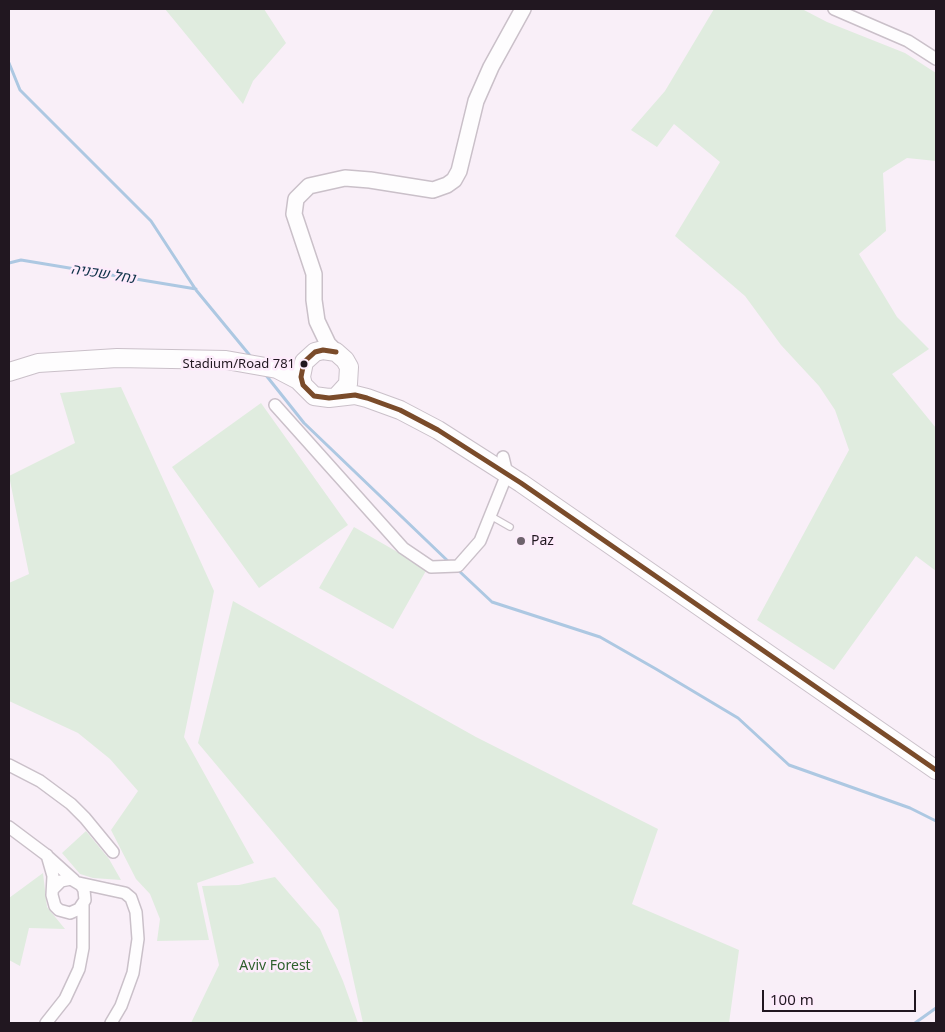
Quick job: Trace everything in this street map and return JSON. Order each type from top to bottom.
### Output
[{"type":"main road","points":[[306,387],[301,377],[302,370],[315,346],[317,321],[314,300],[314,274],[294,214],[296,199],[309,186],[345,178],[433,190],[447,185],[454,180],[459,170],[476,101],[491,67],[523,9]]},
{"type":"main road","points":[[317,321],[328,344],[345,360],[358,381],[439,418],[936,770]]},
{"type":"main road","points":[[271,368],[288,366],[323,350],[336,352]]},
{"type":"main road","points":[[9,372],[38,363],[117,358],[226,360],[271,368],[288,374],[306,387],[314,396],[321,398],[361,396],[400,410],[505,466],[936,756]]},
{"type":"main road","points":[[337,396],[348,384],[349,367]]},
{"type":"street","points":[[834,9],[908,41],[936,60]]},
{"type":"street","points":[[275,405],[403,548],[431,567],[458,566],[480,541],[505,466]]},
{"type":"street","points":[[9,766],[40,781],[70,804],[85,818],[113,852]]},
{"type":"street","points":[[9,827],[46,855],[84,890],[82,957],[65,999],[46,1023]]},
{"type":"street","points":[[46,855],[52,865],[52,901],[76,925],[82,940]]},
{"type":"street","points":[[53,890],[61,881],[76,882],[125,893],[134,904],[138,939],[128,988],[111,1023]]},
{"type":"street","points":[[64,912],[75,911],[84,902],[114,890]]},
{"type":"lane","points":[[489,515],[510,527]]},
{"type":"green space","points":[[165,9],[264,9],[286,43],[253,81],[243,104]]},
{"type":"green space","points":[[714,9],[802,9],[827,22],[905,53],[936,73],[936,161],[907,158],[883,173],[886,231],[859,254],[897,317],[929,349],[892,374],[936,428],[936,571],[916,556],[834,670],[757,620],[849,450],[835,410],[819,386],[781,345],[745,296],[675,236],[720,162],[674,124],[657,147],[631,130],[665,91]]},
{"type":"green space","points":[[121,387],[214,591],[184,737],[254,863],[197,883],[209,940],[157,941],[160,919],[150,894],[136,879],[111,830],[138,791],[110,759],[78,733],[9,701],[9,583],[29,574],[9,476],[75,443],[60,393]]},
{"type":"green space","points":[[261,403],[348,525],[259,588],[172,467]]},
{"type":"green space","points":[[354,527],[427,569],[393,629],[319,588]]},
{"type":"green space","points":[[233,601],[476,737],[658,829],[632,904],[739,950],[729,1023],[363,1023],[338,910],[198,743]]},
{"type":"green space","points":[[86,831],[109,859],[121,880],[93,878],[80,874],[62,853]]},
{"type":"green space","points":[[43,873],[47,907],[65,929],[29,928],[20,966],[9,960],[9,898]]},
{"type":"green space","name":"Aviv Forest","points":[[275,877],[320,929],[343,981],[358,1023],[191,1023],[219,965],[202,886],[239,885]]},
{"type":"waterway","points":[[9,63],[20,90],[151,221],[196,290],[252,358]]},
{"type":"waterway","name":"נחל שכניה","points":[[9,263],[21,260],[196,289]]},
{"type":"waterway","points":[[265,374],[304,423],[451,564]]},
{"type":"waterway","points":[[458,570],[492,602],[600,637],[656,669],[738,718],[789,765],[910,808],[936,821]]},
{"type":"waterway","points":[[915,1023],[936,1008]]},
{"type":"transit line","points":[[336,352],[323,350],[315,352],[304,362],[301,377],[303,385],[314,396],[329,398],[355,395],[367,398],[400,410],[438,430],[521,483],[936,770]]},
{"type":"place","name":"Stadium/Road 781","points":[[304,364]]},
{"type":"place","name":"Paz","points":[[521,541]]}]
